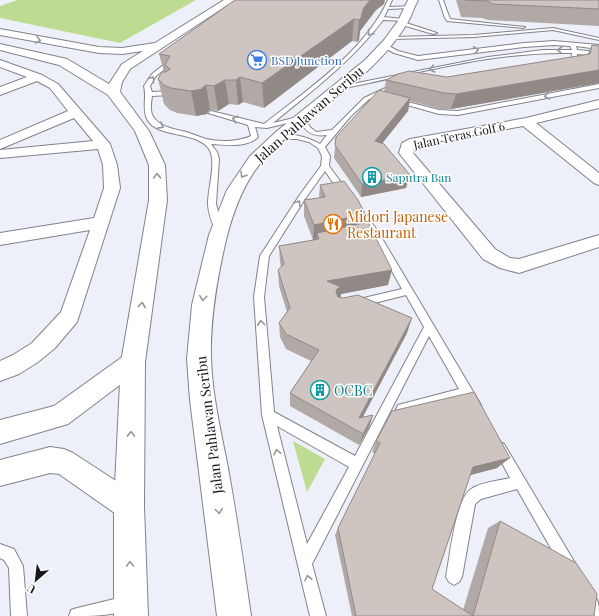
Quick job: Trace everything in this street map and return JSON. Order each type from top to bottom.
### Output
[{"type":"main road","points":[[114,92],[116,82],[126,67],[226,4]]},
{"type":"main road","name":"Jalan Pahlawan Seribu","points":[[234,616],[200,376],[200,331],[204,294],[219,230],[231,194],[246,170],[263,151],[272,132],[302,118],[356,74],[397,20]]},
{"type":"main road","points":[[0,32],[98,59]]},
{"type":"main road","points":[[0,47],[80,65],[122,50],[161,44]]},
{"type":"main road","points":[[64,62],[114,92],[142,131],[157,165],[158,200],[133,362],[129,506],[131,610]]},
{"type":"street","points":[[0,62],[38,77],[54,86],[102,144],[110,165],[112,188],[70,316],[56,334],[33,355],[0,371]]},
{"type":"street","points":[[0,91],[38,77]]},
{"type":"street","points":[[532,120],[599,104]]},
{"type":"street","points":[[0,145],[76,112]]},
{"type":"street","points":[[532,120],[599,164]]},
{"type":"street","points":[[532,120],[599,180]]},
{"type":"street","name":"Jalan Teras Golf 6","points":[[532,120],[415,142],[407,146],[406,153],[489,254],[504,264],[519,266],[599,241]]},
{"type":"street","points":[[0,154],[102,144]]},
{"type":"street","points":[[0,239],[100,223]]},
{"type":"street","points":[[0,432],[60,416],[133,362]]},
{"type":"street","points":[[0,473],[50,460],[57,460],[64,462],[129,506]]},
{"type":"lane","points":[[390,0],[397,20],[396,52],[418,58],[500,47],[554,43],[599,47]]},
{"type":"lane","points":[[441,0],[447,18],[451,21],[553,29],[588,30]]},
{"type":"lane","points":[[397,20],[442,36],[474,36],[553,29],[599,39]]},
{"type":"lane","points":[[397,20],[442,36]]},
{"type":"lane","points":[[272,132],[361,44],[397,20]]},
{"type":"lane","points":[[561,67],[574,64],[575,51],[572,44]]},
{"type":"lane","points":[[340,87],[477,60],[553,50],[599,54]]},
{"type":"lane","points":[[177,57],[150,80],[147,86],[149,94],[147,111],[150,118],[158,126],[171,131],[186,133],[205,141],[226,142],[250,140],[254,137],[251,124]]},
{"type":"lane","points":[[321,147],[348,116],[366,99],[402,83]]},
{"type":"lane","points":[[389,99],[439,112],[458,113],[599,86]]},
{"type":"lane","points":[[149,94],[171,93]]},
{"type":"lane","points":[[375,95],[382,97]]},
{"type":"lane","points":[[211,113],[251,124],[272,132],[311,141],[321,147],[326,156],[325,166],[302,198],[265,256],[259,297],[268,415],[318,616]]},
{"type":"lane","points":[[302,118],[306,128],[313,133],[324,134],[334,132]]},
{"type":"lane","points":[[205,141],[214,152],[216,163],[212,204],[213,214],[219,230]]},
{"type":"lane","points":[[325,166],[408,291],[482,418]]},
{"type":"lane","points":[[265,256],[281,253]]},
{"type":"lane","points":[[349,306],[408,291]]},
{"type":"lane","points":[[305,563],[429,327]]},
{"type":"lane","points":[[384,413],[468,392]]},
{"type":"lane","points":[[268,415],[357,464]]},
{"type":"lane","points":[[494,437],[575,576]]},
{"type":"lane","points":[[454,577],[466,508],[470,499],[478,493],[520,482]]},
{"type":"lane","points":[[0,551],[9,554],[16,566],[19,616]]},
{"type":"lane","points":[[582,589],[595,614]]},
{"type":"lane","points":[[77,616],[131,610]]},
{"type":"green space","points":[[17,0],[196,0],[120,43],[0,18],[0,6]]},
{"type":"green space","points":[[293,441],[325,459],[307,492]]},
{"type":"building","name":"BSD Junction","points":[[235,0],[370,0],[363,9],[359,20],[354,19],[262,83],[240,77],[236,80],[225,80],[214,86],[206,85],[202,88],[203,89],[191,91],[171,88],[164,85],[158,79],[162,72],[166,72],[170,69],[165,65],[170,56],[159,54]]},
{"type":"building","points":[[465,0],[599,0],[599,9],[493,4],[487,1]]},
{"type":"building","points":[[592,45],[599,46],[599,70],[456,94],[444,93],[386,80],[398,74],[409,71],[447,77],[590,54]]},
{"type":"building","points":[[379,90],[410,98],[375,141],[384,144],[410,175],[362,184],[335,145],[336,137]]},
{"type":"building","points":[[344,181],[358,200],[365,214],[314,225],[304,200],[325,197],[320,185]]},
{"type":"building","points":[[368,222],[392,270],[327,281],[341,287],[337,289],[336,292],[338,297],[343,298],[358,295],[412,318],[359,418],[373,415],[363,434],[290,393],[319,350],[286,334],[279,323],[290,308],[278,270],[284,264],[279,246],[319,239],[317,233]]},
{"type":"building","points":[[474,392],[510,458],[473,467],[432,589],[473,616],[356,616],[338,528],[380,443],[376,441],[392,411]]},
{"type":"building","points":[[500,521],[576,563],[597,594],[594,616],[473,616]]},
{"type":"place","name":"BSD Junction","points":[[257,60]]},
{"type":"place","name":"Saputra Ban","points":[[372,177]]},
{"type":"place","name":"Midori Japanese Restaurant","points":[[333,224]]},
{"type":"place","name":"OCBC","points":[[320,390]]}]
